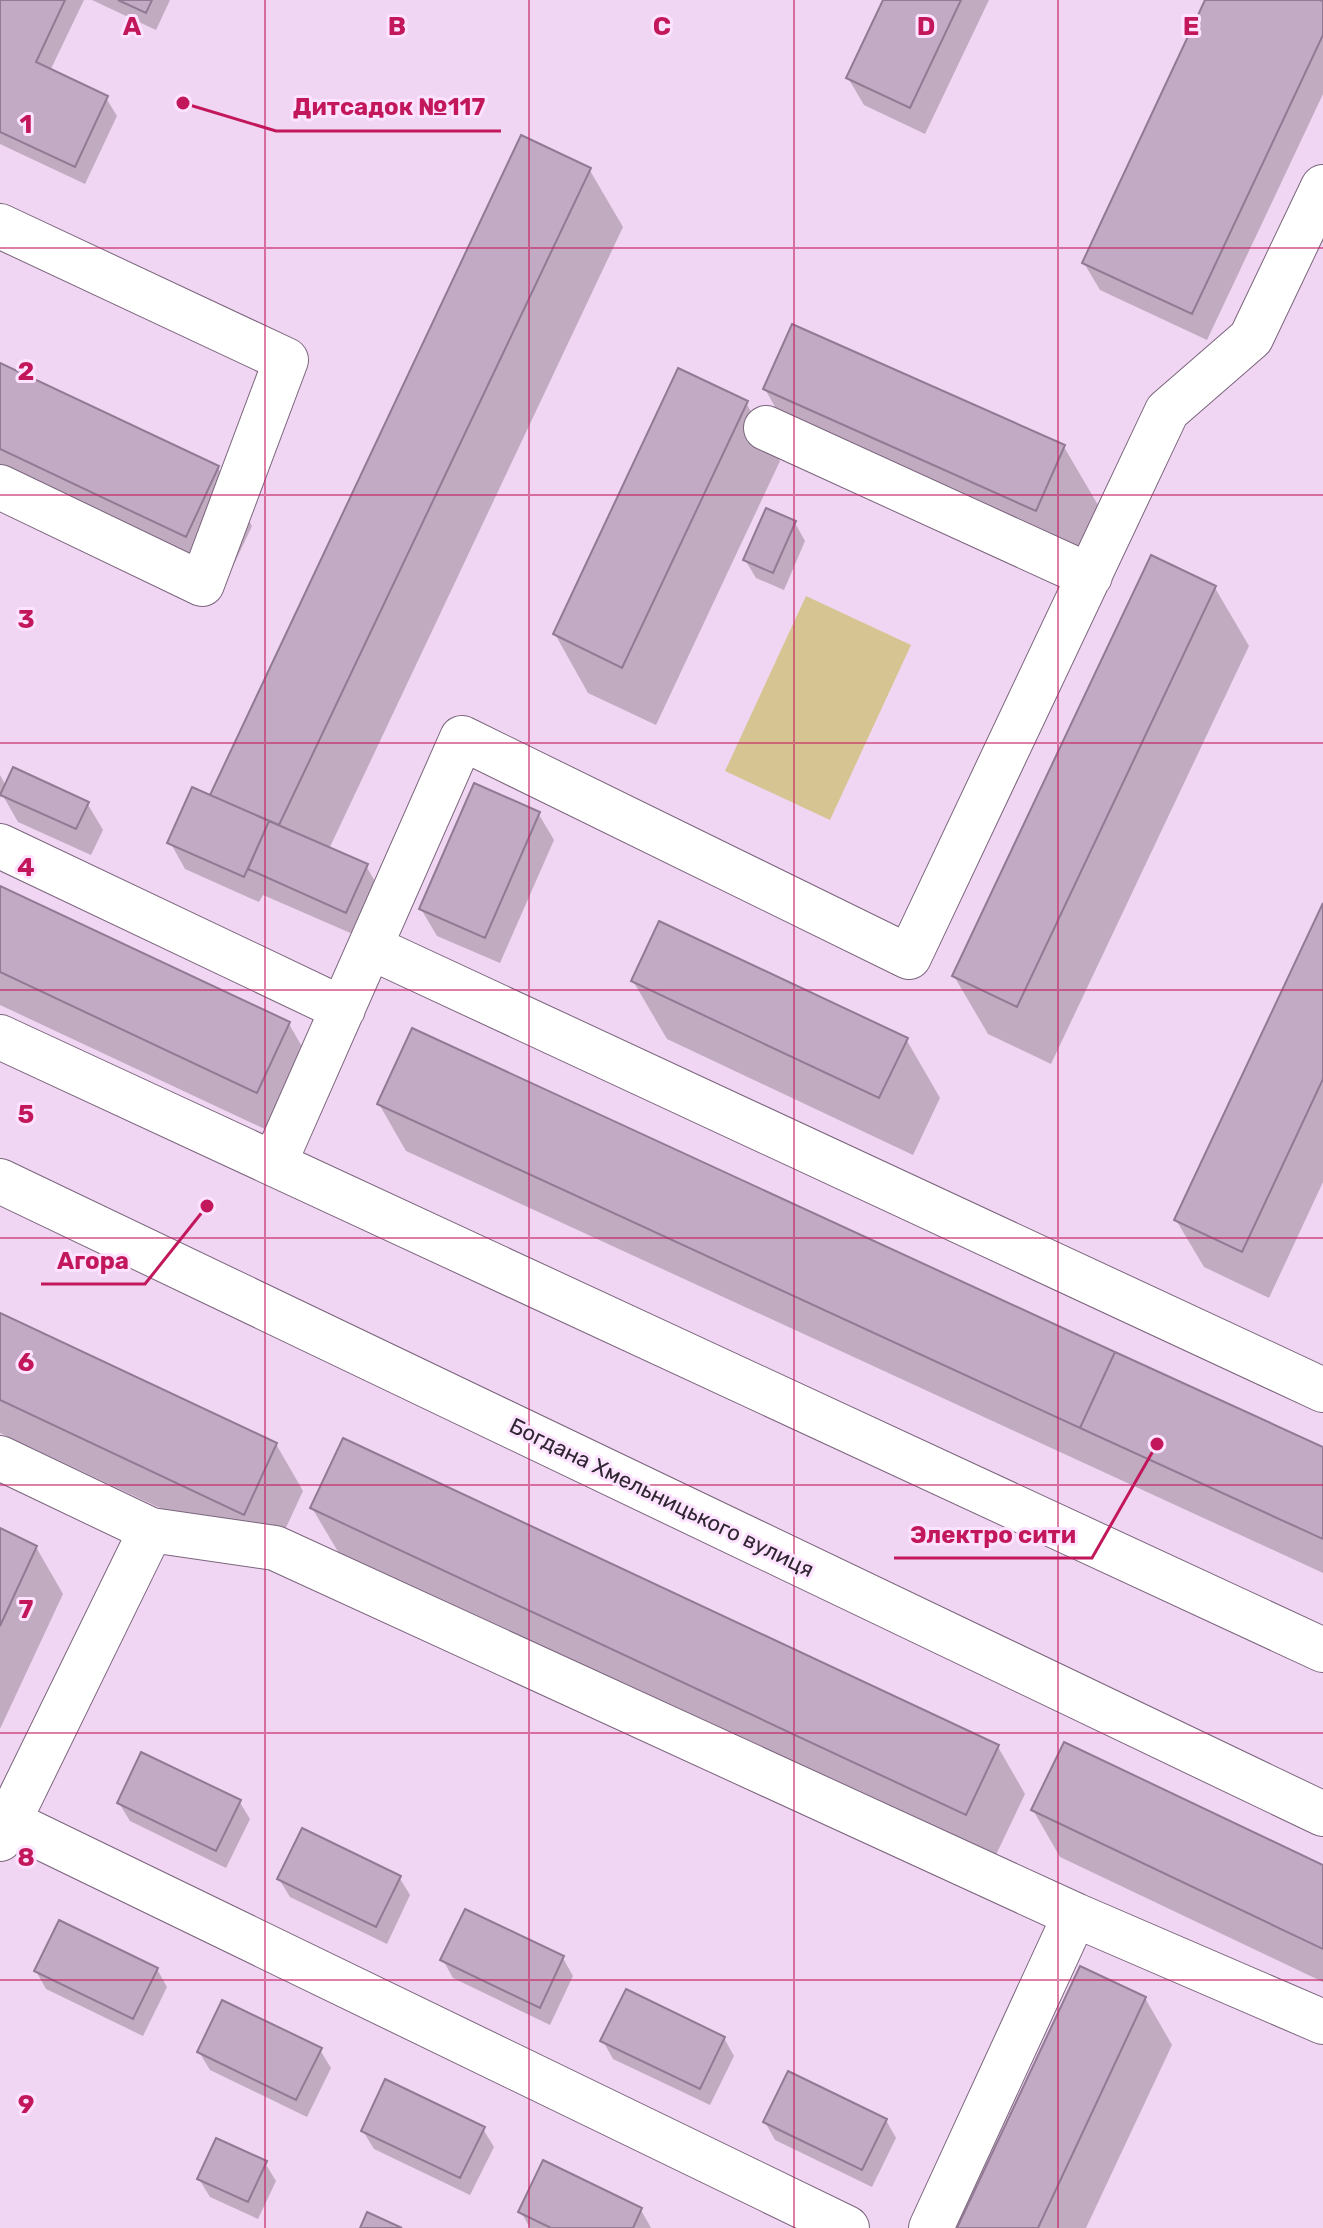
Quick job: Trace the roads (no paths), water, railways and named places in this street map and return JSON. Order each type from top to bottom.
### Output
[{"type":"street","points":[[274,1164],[462,738],[909,957],[1167,411],[1251,338],[1323,187]]},
{"type":"street","points":[[0,226],[286,360],[202,584],[0,487]]},
{"type":"street","points":[[766,428],[1090,576]]},
{"type":"street","points":[[0,846],[343,1009]]},
{"type":"street","points":[[370,947],[1323,1390]]},
{"type":"street","points":[[0,1037],[1323,1650]]},
{"type":"street","name":"Богдана Хмельницького вулиця","points":[[0,1181],[1323,1814]]},
{"type":"street","points":[[0,1458],[151,1530],[275,1548],[1075,1915],[1323,2022]]},
{"type":"street","points":[[151,1530],[4,1831],[847,2228]]},
{"type":"street","points":[[931,2228],[1075,1915]]},
{"type":"place","name":"Дитсадок №117","points":[[183,103]]},
{"type":"place","name":"Агора","points":[[207,1206]]},
{"type":"place","name":"Электро сити","points":[[1157,1444]]}]
